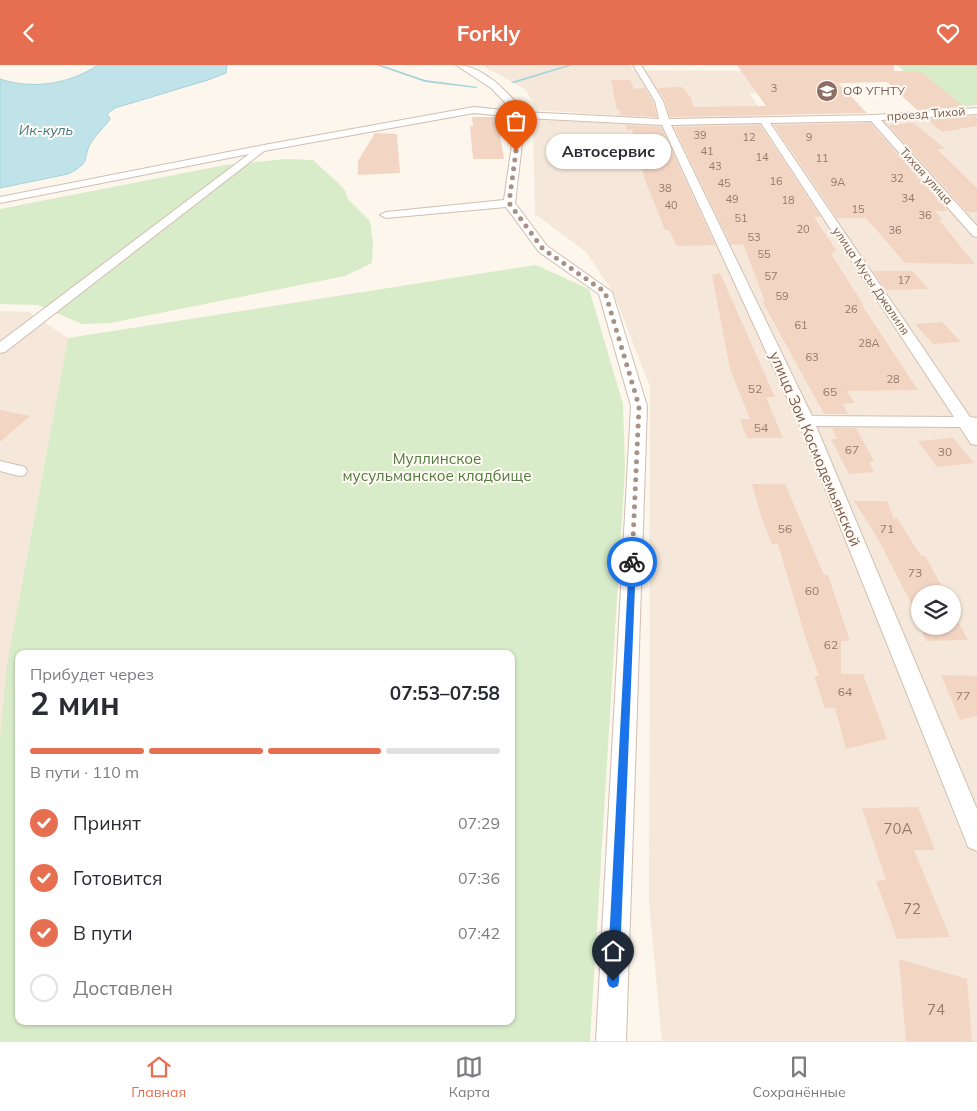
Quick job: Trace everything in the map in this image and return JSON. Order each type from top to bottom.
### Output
[{"type":"street","points":[[460,65],[488,80],[502,91],[522,115],[509,203],[543,249],[605,292],[639,406],[610,1041]]},
{"type":"street","name":"улица Зои Космодемьянской","points":[[638,65],[659,101],[665,122],[806,421],[977,839]]},
{"type":"street","name":"проезд Тихой","points":[[0,200],[264,148],[474,110],[550,118],[665,122],[874,118],[977,111]]},
{"type":"street","name":"Тихая улица","points":[[874,118],[977,233]]},
{"type":"street","name":"улица Мусы Джалиля","points":[[764,121],[971,422],[977,440]]},
{"type":"street","points":[[0,349],[264,148]]},
{"type":"street","points":[[386,215],[509,203]]},
{"type":"street","points":[[806,421],[971,422]]},
{"type":"street","points":[[0,466],[19,471]]},
{"type":"shaded area","points":[[481,65],[630,65],[633,70],[768,71],[783,94],[749,93],[767,119],[634,117],[537,110],[525,89]]},
{"type":"shaded area","points":[[977,111],[977,1041],[662,1041],[649,903],[650,387],[614,294],[586,252],[535,214],[533,122],[541,120],[675,125],[863,122]]},
{"type":"shaded area","points":[[0,311],[29,312],[68,338],[26,562],[0,802]]},
{"type":"green space","points":[[897,65],[977,65],[977,105],[946,109]]},
{"type":"green space","points":[[286,159],[313,160],[345,190],[348,199],[370,221],[373,243],[372,263],[345,276],[110,323],[82,324],[38,305],[0,304],[0,209],[225,165]]},
{"type":"green space","name":"Муллинское мусульманское кладбище","points":[[536,265],[589,289],[623,404],[625,468],[590,1041],[0,1041],[0,739],[7,664],[68,338]]},
{"type":"water","name":"Ик-куль","points":[[98,65],[227,65],[226,73],[208,80],[115,108],[107,114],[110,119],[92,141],[84,163],[76,170],[68,174],[0,188],[0,79],[25,84],[51,83],[75,77]]},
{"type":"building","points":[[737,65],[894,65],[894,71],[920,71],[964,107],[917,110],[887,82],[838,83],[867,113],[670,117],[665,100],[657,88],[682,87],[691,98],[694,107],[766,106]]},
{"type":"building","points":[[611,80],[630,80],[634,89],[645,88],[653,102],[657,117],[621,115],[619,110],[617,110]]},
{"type":"building","points":[[975,116],[977,118],[977,126],[942,132],[927,119]]},
{"type":"building","points":[[472,117],[497,117],[504,159],[473,159],[470,126],[473,126]]},
{"type":"building","points":[[870,123],[948,211],[935,211],[943,220],[939,220],[975,264],[905,263],[866,218],[837,218],[774,125]]},
{"type":"building","points":[[914,123],[945,149],[937,149],[977,188],[977,212],[967,212],[888,125]]},
{"type":"building","points":[[625,125],[661,127],[715,245],[677,246],[669,230],[665,230],[645,180],[632,130],[627,130]]},
{"type":"building","points":[[760,125],[821,217],[814,217],[836,250],[831,254],[918,390],[847,391],[855,403],[843,404],[848,414],[824,414],[762,301],[765,301],[743,244],[731,245],[674,127]]},
{"type":"building","points":[[375,133],[397,134],[400,173],[358,175],[358,161]]},
{"type":"building","points":[[873,271],[913,271],[928,289],[886,290]]},
{"type":"building","points":[[720,273],[775,397],[766,397],[783,438],[747,438],[740,419],[750,419],[730,369],[712,275]]},
{"type":"building","points":[[942,322],[961,342],[933,344],[915,324]]},
{"type":"building","points":[[0,410],[30,416],[0,442]]},
{"type":"building","points":[[832,428],[856,428],[874,461],[869,462],[874,472],[849,474],[831,439],[837,439]]},
{"type":"building","points":[[953,438],[974,463],[937,467],[918,441]]},
{"type":"building","points":[[752,484],[785,484],[824,575],[828,575],[850,641],[841,641],[841,674],[863,674],[887,739],[846,749],[835,708],[825,708],[814,676],[819,676],[805,636],[778,544],[772,544],[761,516]]},
{"type":"building","points":[[854,501],[887,501],[894,519],[897,518],[921,556],[925,556],[941,585],[911,585],[911,603],[878,539]]},
{"type":"building","points":[[961,627],[968,640],[926,641],[923,635],[961,635]]},
{"type":"building","points":[[941,675],[977,676],[977,716],[960,720]]},
{"type":"building","points":[[918,807],[935,850],[914,850],[950,937],[897,939],[876,881],[886,880],[862,808]]},
{"type":"building","points":[[899,959],[967,979],[972,1041],[906,1041]]},
{"type":"waterway","points":[[378,65],[425,81],[476,87]]},
{"type":"waterway","points":[[513,82],[571,65]]},
{"type":"way so far","points":[[516,151],[509,203],[543,249],[605,292],[639,406],[632,562]]},
{"type":"place","name":"ОФ УГНТУ","points":[[827,91]]},
{"type":"place","name":"Автосервис","points":[[516,151]]},
{"type":"route","points":[[613,981],[632,562]]}]
